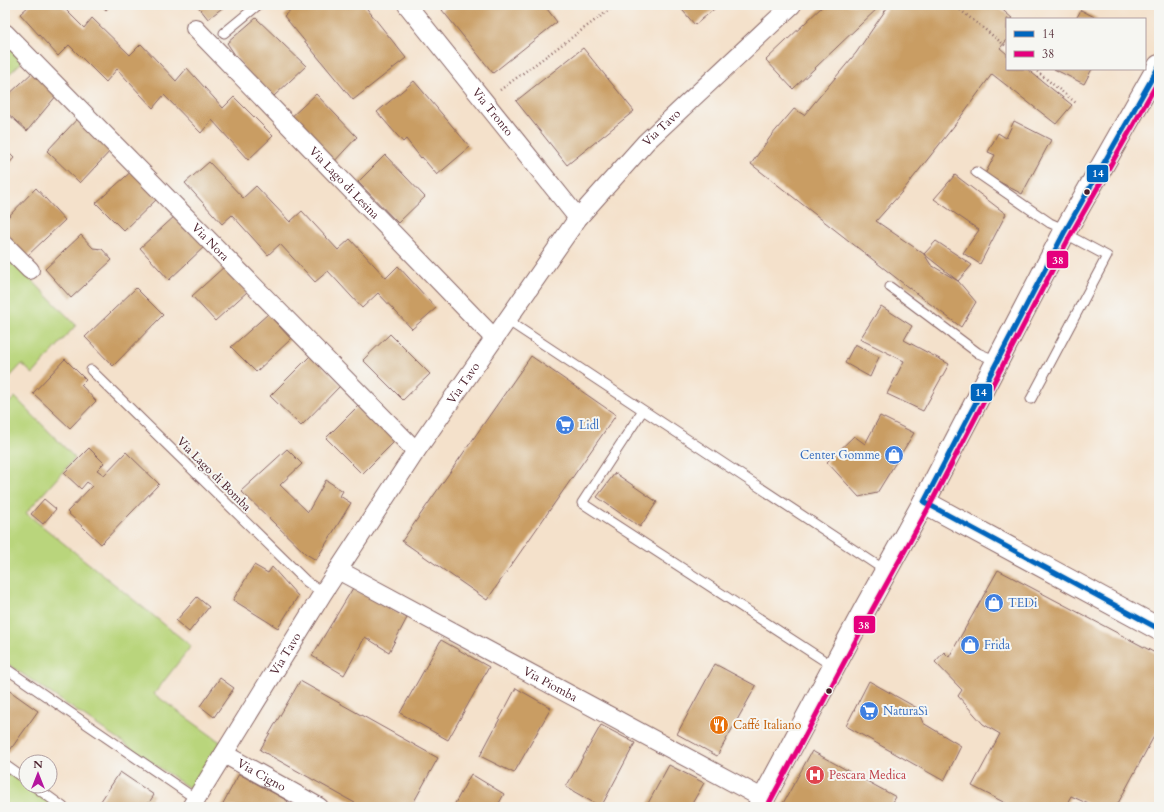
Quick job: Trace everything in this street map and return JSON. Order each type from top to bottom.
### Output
[{"type":"main road","points":[[761,803],[924,502],[1065,231],[1159,66]]},
{"type":"main road","points":[[924,502],[1159,629]]},
{"type":"street","name":"Via Tronto","points":[[407,5],[578,218]]},
{"type":"street","name":"Via Tavo","points":[[194,803],[323,593],[416,451],[578,218],[646,142],[792,5]]},
{"type":"street","name":"Via Lago di Lesina","points":[[195,28],[494,338]]},
{"type":"street","name":"Via Nora","points":[[5,32],[416,451]]},
{"type":"street","points":[[5,245],[30,270]]},
{"type":"street","name":"Via Piomba","points":[[338,570],[761,803]]},
{"type":"street","name":"Via Cigno","points":[[224,754],[319,807]]},
{"type":"lane","points":[[224,32],[258,5]]},
{"type":"lane","points":[[976,172],[1050,223],[1107,256],[1031,399]]},
{"type":"lane","points":[[890,287],[978,353],[997,361]]},
{"type":"lane","points":[[507,320],[886,571]]},
{"type":"lane","name":"Via Lago di Bomba","points":[[91,370],[307,582],[323,593]]},
{"type":"lane","points":[[643,410],[582,503],[834,667]]},
{"type":"lane","points":[[5,668],[194,803]]},
{"type":"lane","points":[[5,764],[18,774]]},
{"type":"lane","points":[[45,794],[63,807]]},
{"type":"path","points":[[484,102],[616,5]]},
{"type":"path","points":[[954,5],[1006,46]]},
{"type":"path","points":[[1035,70],[1076,102]]},
{"type":"path","points":[[1076,807],[1077,804],[1084,807]]},
{"type":"green space","points":[[5,40],[25,59],[5,78]]},
{"type":"green space","points":[[5,253],[76,325],[33,374],[22,364],[5,382]]},
{"type":"green space","points":[[15,397],[75,458],[26,513],[191,646],[154,694],[223,744],[195,792],[5,662],[5,407]]},
{"type":"green space","points":[[5,769],[18,778],[18,794],[41,794],[60,807],[5,807]]},
{"type":"building","points":[[30,5],[61,5],[84,28],[92,18],[130,55],[141,44],[176,81],[187,68],[223,108],[234,97],[273,136],[248,160],[212,120],[201,133],[164,95],[153,108],[117,69],[106,82],[69,45],[58,56],[20,14]]},
{"type":"building","points":[[101,5],[111,5],[106,10]]},
{"type":"building","points":[[197,5],[226,5],[208,19]]},
{"type":"building","points":[[296,5],[364,5],[406,58],[353,100],[284,16]]},
{"type":"building","points":[[448,5],[544,5],[557,22],[493,73],[442,10]]},
{"type":"building","points":[[678,5],[719,5],[695,25]]},
{"type":"building","points":[[824,5],[881,5],[793,89],[766,60]]},
{"type":"building","points":[[889,5],[997,5],[1012,18],[1006,18],[1006,41],[1000,48],[1006,53],[1006,70],[1028,70],[1072,105],[1056,124],[992,74],[954,126],[901,193],[876,221],[924,254],[931,265],[958,281],[976,302],[961,327],[751,164],[771,136],[794,109],[804,115],[856,53]]},
{"type":"building","points":[[1081,10],[1096,18],[1077,18]]},
{"type":"building","points":[[256,18],[306,66],[274,96],[245,70],[227,43]]},
{"type":"building","points":[[583,48],[634,111],[567,165],[516,101]]},
{"type":"building","points":[[1056,70],[1091,70],[1084,84]]},
{"type":"building","points":[[34,71],[57,95],[27,131],[5,111],[5,98]]},
{"type":"building","points":[[414,81],[470,147],[437,175],[406,139],[403,142],[377,112]]},
{"type":"building","points":[[316,94],[357,137],[332,164],[288,120]]},
{"type":"building","points":[[80,116],[113,148],[80,183],[47,151]]},
{"type":"building","points":[[1014,121],[1051,140],[1022,194],[985,174],[995,155],[988,152],[998,133],[1006,138]]},
{"type":"building","points":[[5,149],[14,158],[5,168]]},
{"type":"building","points":[[385,155],[425,197],[398,223],[358,182]]},
{"type":"building","points":[[209,162],[243,198],[256,186],[290,222],[302,211],[338,250],[350,239],[386,278],[398,266],[436,308],[412,329],[378,293],[362,308],[328,271],[315,282],[280,244],[268,255],[232,215],[222,224],[185,183]]},
{"type":"building","points":[[134,169],[160,196],[124,231],[96,203]]},
{"type":"building","points":[[955,175],[1006,214],[980,264],[963,253],[979,230],[934,199]]},
{"type":"building","points":[[36,188],[65,220],[26,257],[5,236],[5,220]]},
{"type":"building","points":[[176,215],[205,246],[169,280],[140,248]]},
{"type":"building","points":[[81,235],[93,248],[102,249],[112,260],[71,298],[45,269]]},
{"type":"building","points":[[936,241],[972,265],[958,281],[924,254]]},
{"type":"building","points":[[225,266],[248,291],[215,321],[192,296]]},
{"type":"building","points":[[136,288],[163,315],[113,366],[85,337]]},
{"type":"building","points":[[881,306],[912,326],[904,340],[949,364],[923,411],[887,394],[904,361],[860,339]]},
{"type":"building","points":[[268,314],[291,339],[256,372],[231,347]]},
{"type":"building","points":[[390,334],[430,374],[403,400],[363,360]]},
{"type":"building","points":[[855,344],[879,357],[870,377],[845,363]]},
{"type":"building","points":[[311,355],[341,385],[301,426],[270,396]]},
{"type":"building","points":[[531,356],[616,415],[487,600],[402,541]]},
{"type":"building","points":[[65,359],[86,380],[81,385],[96,401],[70,428],[33,393]]},
{"type":"building","points":[[361,403],[397,439],[362,474],[326,438]]},
{"type":"building","points":[[880,416],[914,433],[877,493],[859,497],[827,462],[854,436],[865,444]]},
{"type":"building","points":[[89,448],[104,463],[97,470],[104,475],[126,452],[159,484],[101,544],[67,512],[92,486],[87,482],[81,489],[64,473]]},
{"type":"building","points":[[287,449],[302,464],[280,485],[308,512],[326,480],[343,491],[340,496],[351,503],[316,560],[306,554],[241,491]]},
{"type":"building","points":[[615,473],[657,502],[640,527],[597,497]]},
{"type":"building","points":[[44,499],[56,509],[43,524],[31,514]]},
{"type":"building","points":[[254,565],[268,573],[272,567],[298,596],[278,628],[233,600]]},
{"type":"building","points":[[998,570],[1159,655],[1159,727],[1116,807],[1095,807],[1071,796],[1065,807],[1013,807],[972,786],[1000,734],[983,724],[958,696],[962,690],[935,662],[944,652],[949,657]]},
{"type":"building","points":[[353,588],[407,618],[389,652],[365,637],[344,675],[312,656]]},
{"type":"building","points":[[197,597],[209,607],[189,632],[176,621]]},
{"type":"building","points":[[441,640],[489,667],[448,740],[400,713]]},
{"type":"building","points":[[715,664],[756,686],[717,756],[677,734]]},
{"type":"building","points":[[220,678],[234,688],[214,717],[200,706]]},
{"type":"building","points":[[300,681],[438,758],[411,807],[362,807],[260,750]]},
{"type":"building","points":[[869,681],[917,708],[923,723],[961,746],[944,781],[846,726]]},
{"type":"building","points":[[516,688],[551,708],[514,773],[480,756]]},
{"type":"building","points":[[7,689],[38,711],[8,753],[5,751],[5,692]]},
{"type":"building","points":[[601,725],[635,743],[601,807],[566,787]]},
{"type":"building","points":[[812,751],[896,797],[890,807],[781,807]]},
{"type":"building","points":[[669,765],[704,783],[690,807],[646,807]]},
{"type":"building","points":[[120,772],[154,795],[146,807],[97,807]]},
{"type":"building","points":[[239,774],[288,801],[284,807],[221,807]]},
{"type":"building","points":[[471,774],[504,794],[497,807],[453,807]]},
{"type":"transit line","name":"14","points":[[924,502],[1064,233],[1159,66]]},
{"type":"transit line","name":"38","points":[[767,807],[930,505],[1070,236],[1159,80]]},
{"type":"transit line","name":"14","points":[[924,502],[1159,629]]},
{"type":"place","name":"Lidl","points":[[565,425]]},
{"type":"place","name":"Center Gomme","points":[[894,455]]},
{"type":"place","name":"TEDi","points":[[994,603]]},
{"type":"place","name":"Frida","points":[[970,645]]},
{"type":"place","name":"NaturaSì","points":[[869,711]]},
{"type":"place","name":"Caffé Italiano","points":[[719,725]]},
{"type":"place","name":"Pescara Medica","points":[[815,775]]}]
